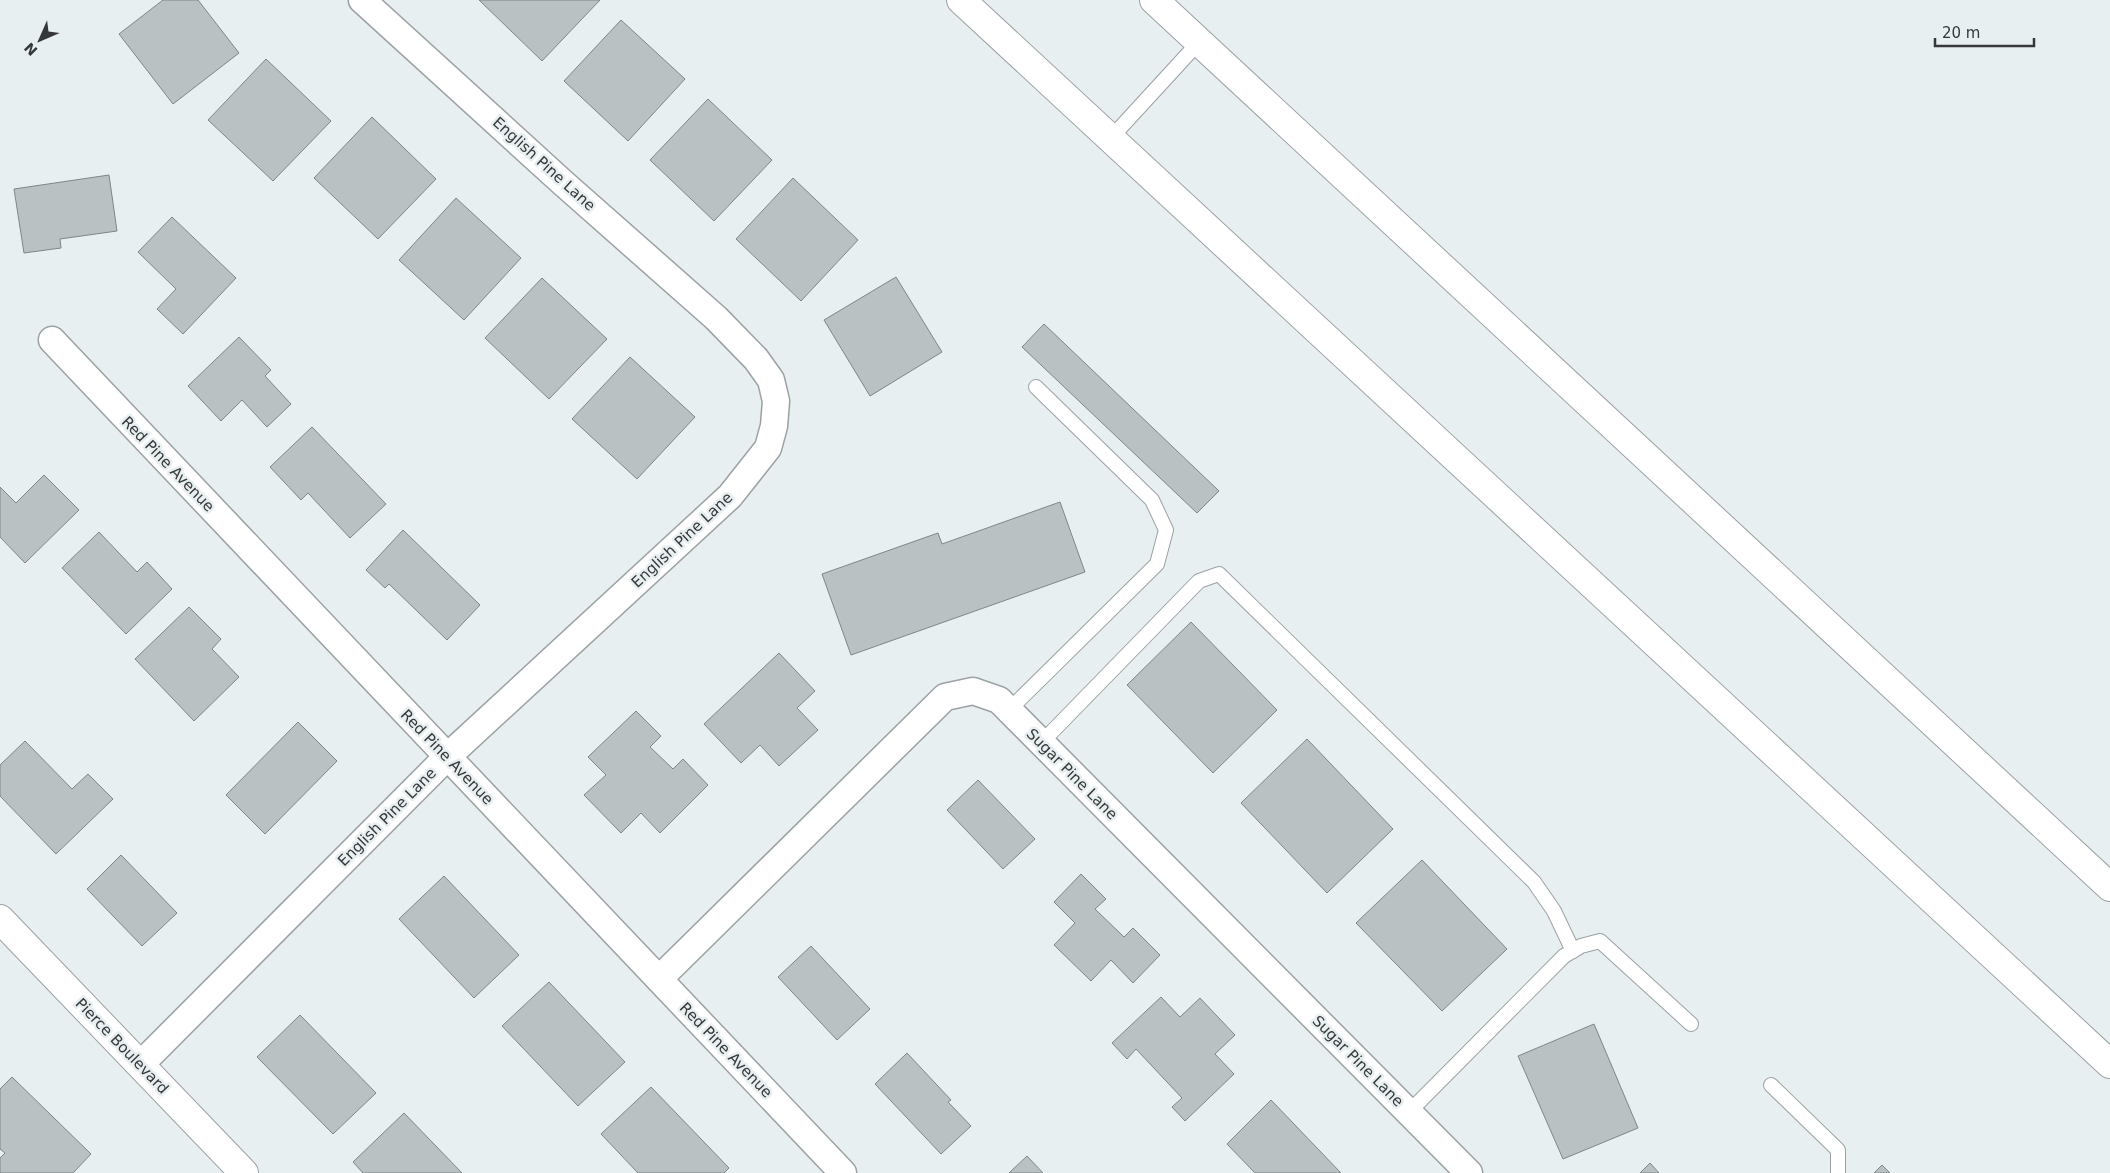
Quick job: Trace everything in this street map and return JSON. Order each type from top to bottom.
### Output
[{"type":"main road","points":[[961,0],[2110,1064]]},
{"type":"main road","points":[[1154,0],[2110,887]]},
{"type":"main road","name":"Pierce Boulevard","points":[[0,919],[244,1173]]},
{"type":"street","name":"English Pine Lane","points":[[140,1065],[447,757],[730,496],[768,448],[776,401],[771,380],[756,359],[716,318],[562,182],[362,0]]},
{"type":"street","name":"Red Pine Avenue","points":[[52,340],[843,1173]]},
{"type":"street","name":"Sugar Pine Lane","points":[[658,979],[945,697],[973,691],[999,700],[1469,1173]]},
{"type":"lane","points":[[1110,139],[1199,42]]},
{"type":"lane","points":[[1009,710],[1157,564],[1166,530],[1152,500],[1036,386]]},
{"type":"lane","points":[[1041,743],[1199,581],[1219,574],[1534,882],[1554,911],[1573,951]]},
{"type":"lane","points":[[1409,1112],[1564,956],[1581,946],[1600,941],[1691,1024]]},
{"type":"lane","points":[[1771,1085],[1838,1150],[1838,1173]]},
{"type":"building","points":[[163,0],[198,0],[239,53],[173,104],[119,34]]},
{"type":"building","points":[[479,0],[600,0],[542,61]]},
{"type":"building","points":[[621,20],[685,79],[628,141],[564,81]]},
{"type":"building","points":[[266,59],[331,121],[273,181],[208,120]]},
{"type":"building","points":[[708,99],[772,160],[714,221],[650,160]]},
{"type":"building","points":[[372,117],[436,179],[378,239],[314,178]]},
{"type":"building","points":[[109,175],[117,231],[60,239],[61,248],[24,253],[14,189]]},
{"type":"building","points":[[793,178],[858,240],[801,301],[736,239]]},
{"type":"building","points":[[456,198],[521,258],[464,320],[399,260]]},
{"type":"building","points":[[172,217],[236,278],[183,334],[157,309],[176,289],[138,252]]},
{"type":"building","points":[[896,277],[942,352],[870,396],[824,320]]},
{"type":"building","points":[[542,278],[607,339],[549,399],[485,338]]},
{"type":"building","points":[[1044,324],[1219,491],[1197,513],[1022,347]]},
{"type":"building","points":[[239,337],[271,370],[265,376],[291,404],[267,427],[242,400],[221,421],[188,386]]},
{"type":"building","points":[[630,357],[695,417],[637,479],[572,419]]},
{"type":"building","points":[[312,427],[386,504],[350,538],[308,493],[301,500],[270,467]]},
{"type":"building","points":[[44,475],[79,510],[25,563],[0,537],[0,487],[16,503]]},
{"type":"building","points":[[1060,502],[1085,572],[851,655],[822,574],[938,533],[942,544]]},
{"type":"building","points":[[403,530],[480,605],[447,640],[389,584],[385,588],[366,570]]},
{"type":"building","points":[[99,532],[137,572],[147,562],[172,589],[126,634],[62,568]]},
{"type":"building","points":[[189,607],[221,639],[212,649],[239,677],[194,721],[135,659]]},
{"type":"building","points":[[1191,622],[1277,710],[1213,773],[1127,685]]},
{"type":"building","points":[[779,653],[815,691],[797,708],[818,730],[779,766],[760,745],[741,763],[704,724]]},
{"type":"building","points":[[636,711],[661,736],[650,747],[673,769],[683,759],[708,785],[660,833],[641,813],[621,833],[584,795],[606,775],[588,757]]},
{"type":"building","points":[[298,722],[337,761],[265,834],[226,795]]},
{"type":"building","points":[[1307,739],[1393,829],[1327,893],[1241,803]]},
{"type":"building","points":[[25,741],[72,789],[88,774],[113,799],[56,854],[0,796],[0,765]]},
{"type":"building","points":[[978,780],[1035,839],[1003,869],[947,810]]},
{"type":"building","points":[[121,855],[177,913],[142,946],[87,889]]},
{"type":"building","points":[[1422,860],[1507,949],[1442,1011],[1356,923]]},
{"type":"building","points":[[1081,874],[1106,899],[1095,909],[1124,937],[1133,928],[1160,955],[1133,983],[1111,960],[1091,981],[1054,945],[1075,923],[1054,902]]},
{"type":"building","points":[[444,876],[519,955],[474,998],[399,919]]},
{"type":"building","points":[[811,946],[870,1009],[837,1040],[778,977]]},
{"type":"building","points":[[549,982],[625,1062],[578,1106],[502,1026]]},
{"type":"building","points":[[1161,997],[1180,1017],[1200,998],[1235,1035],[1215,1054],[1234,1074],[1185,1121],[1172,1107],[1182,1098],[1136,1049],[1127,1059],[1112,1043]]},
{"type":"building","points":[[300,1015],[376,1093],[333,1134],[257,1057]]},
{"type":"building","points":[[1594,1024],[1638,1128],[1563,1159],[1518,1056]]},
{"type":"building","points":[[907,1053],[951,1100],[948,1102],[971,1126],[941,1154],[875,1084]]},
{"type":"building","points":[[12,1077],[91,1154],[73,1173],[0,1173],[0,1158],[5,1153],[0,1149],[0,1089]]},
{"type":"building","points":[[651,1087],[729,1168],[724,1173],[638,1173],[601,1134]]},
{"type":"building","points":[[1271,1100],[1341,1173],[1255,1173],[1227,1144]]},
{"type":"building","points":[[404,1113],[462,1173],[363,1173],[353,1162]]},
{"type":"building","points":[[1027,1156],[1043,1173],[1009,1173]]},
{"type":"building","points":[[1650,1163],[1659,1173],[1640,1173]]},
{"type":"building","points":[[1882,1165],[1890,1173],[1874,1173]]}]
